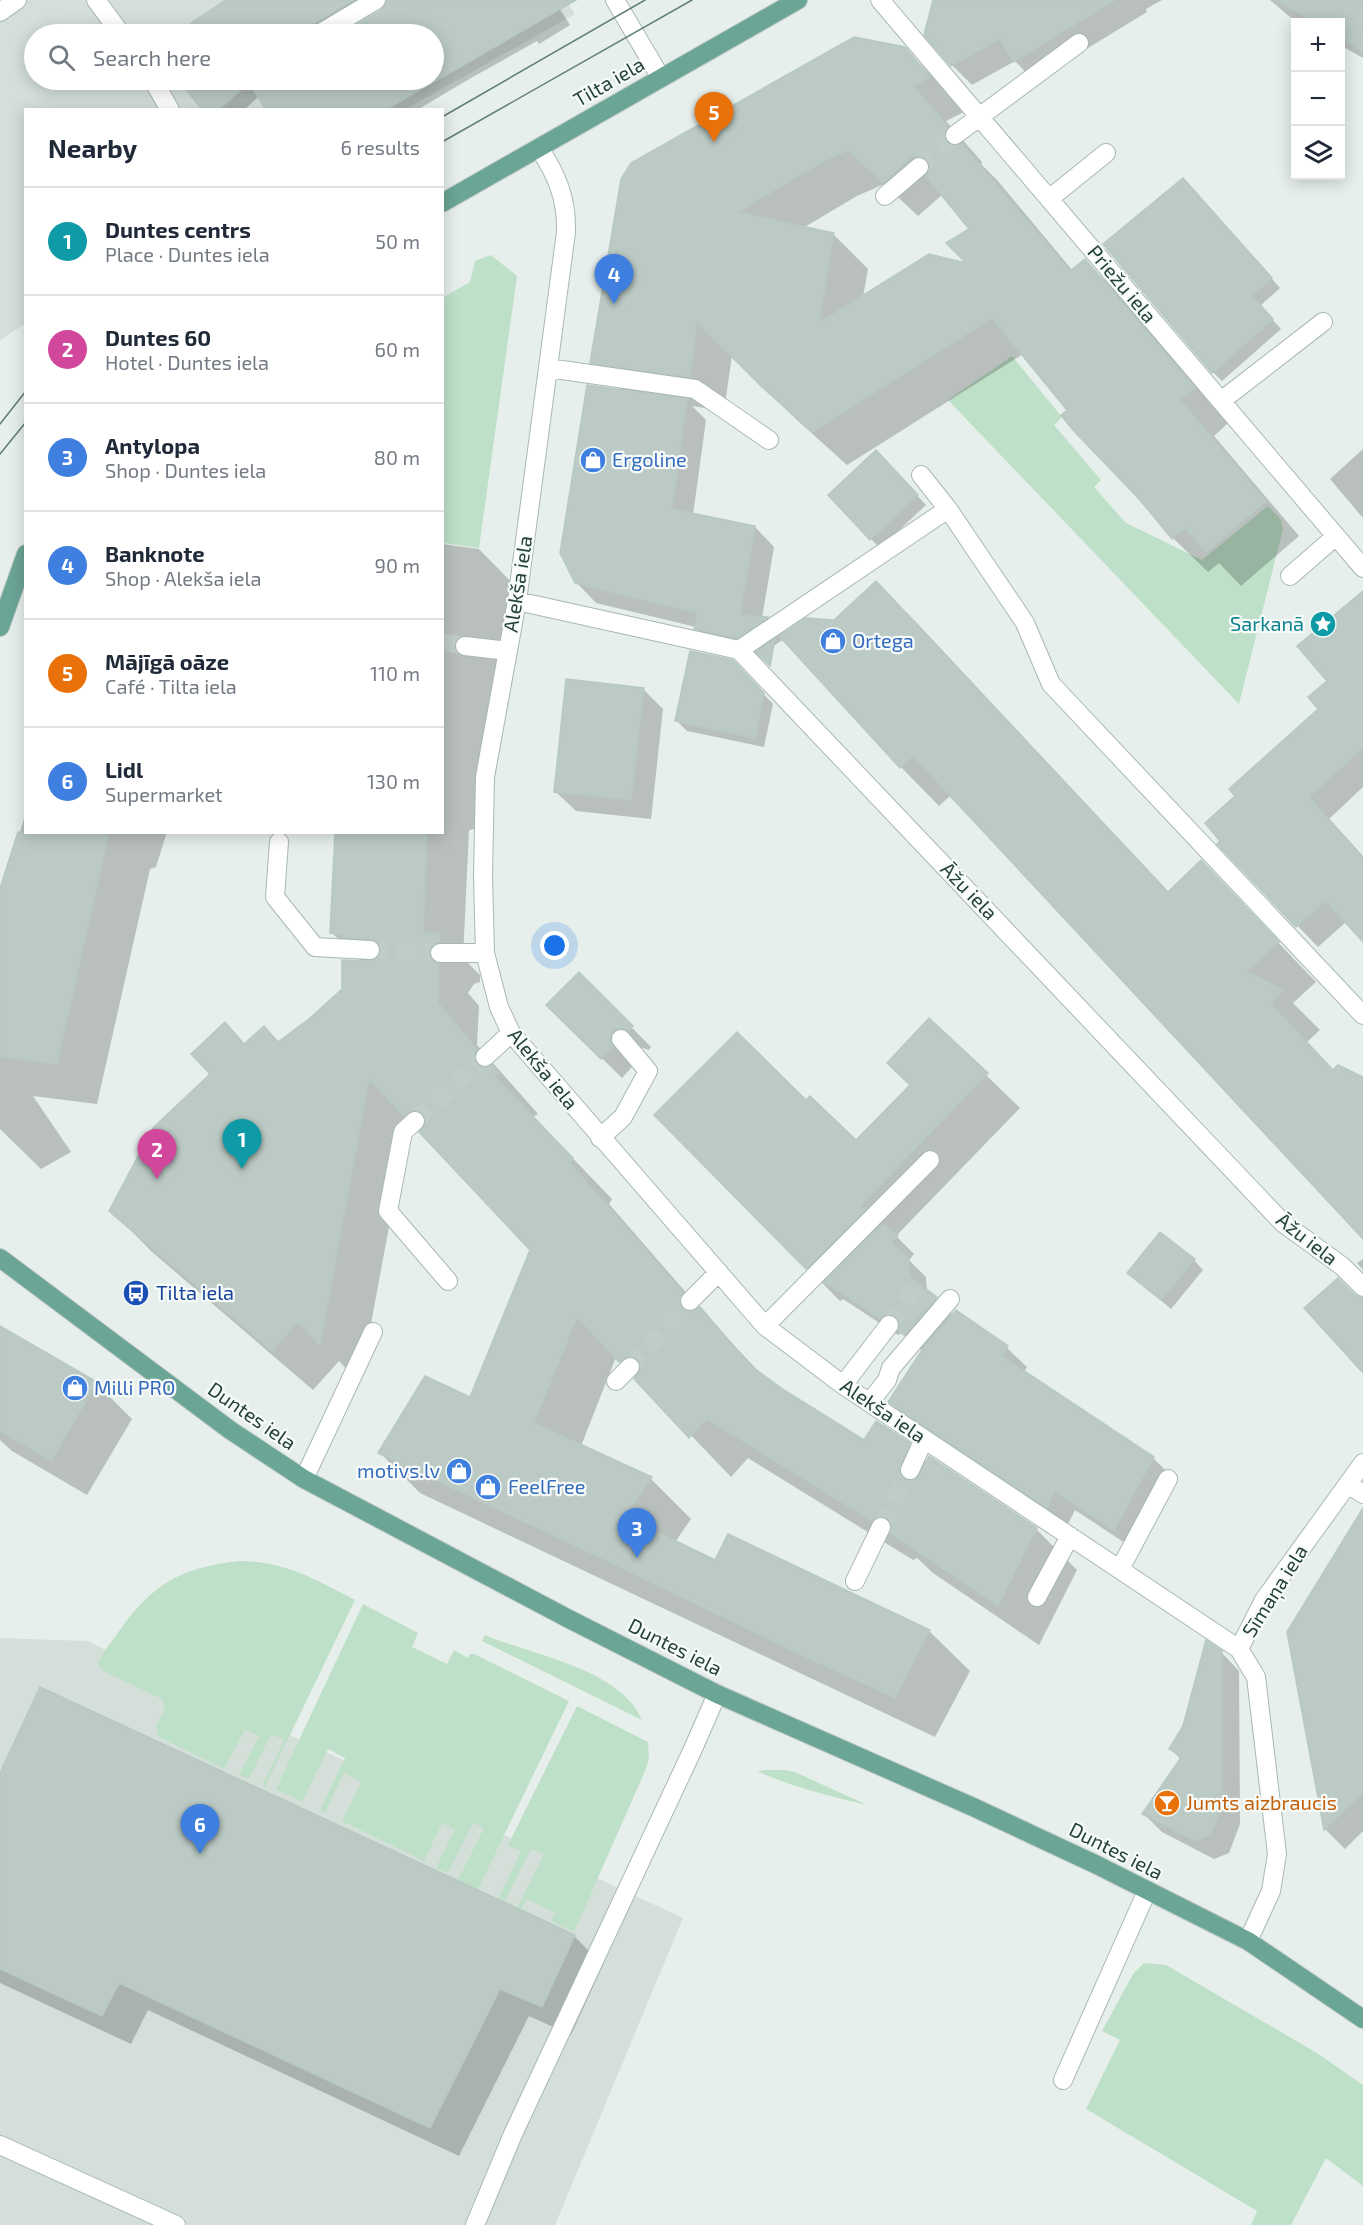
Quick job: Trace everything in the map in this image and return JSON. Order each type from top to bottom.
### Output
[{"type":"main road","name":"Tilta iela","points":[[444,202],[798,0]]},
{"type":"main road","points":[[0,627],[24,560]]},
{"type":"main road","name":"Duntes iela","points":[[0,1257],[230,1430],[304,1479],[569,1619],[717,1694],[973,1807],[1097,1865],[1248,1941],[1363,2019]]},
{"type":"street","points":[[0,12],[17,0]]},
{"type":"street","points":[[96,0],[114,24]]},
{"type":"street","points":[[336,24],[376,0]]},
{"type":"street","points":[[615,0],[661,78]]},
{"type":"street","name":"Priežu iela","points":[[880,0],[1363,568]]},
{"type":"street","points":[[956,135],[1079,43]]},
{"type":"street","points":[[159,90],[169,108]]},
{"type":"street","name":"Alekša iela","points":[[539,148],[554,171],[563,195],[567,213],[566,231],[517,601],[485,777],[483,876],[485,953],[499,1007],[511,1033],[765,1326],[843,1385],[1239,1649]]},
{"type":"street","points":[[1049,199],[1106,153]]},
{"type":"street","points":[[885,196],[919,166]]},
{"type":"street","points":[[1221,401],[1323,322]]},
{"type":"street","points":[[548,368],[695,388],[769,440]]},
{"type":"street","points":[[921,475],[948,509],[1024,623],[1051,684],[1363,1015]]},
{"type":"street","points":[[517,601],[739,650],[948,509]]},
{"type":"street","points":[[1290,576],[1336,536]]},
{"type":"street","points":[[465,646],[508,651]]},
{"type":"street","name":"Āžu iela","points":[[739,650],[1283,1223],[1342,1266],[1363,1287]]},
{"type":"street","points":[[279,842],[275,897],[315,947],[370,950]]},
{"type":"street","points":[[440,953],[485,953]]},
{"type":"street","points":[[485,1057],[511,1033]]},
{"type":"street","points":[[600,1138],[623,1117],[648,1071],[621,1039]]},
{"type":"street","points":[[415,1121],[403,1132],[388,1211],[448,1281]]},
{"type":"street","points":[[765,1326],[930,1161]]},
{"type":"street","points":[[690,1301],[718,1272]]},
{"type":"street","points":[[870,1402],[887,1380],[891,1368],[950,1299]]},
{"type":"street","points":[[843,1385],[890,1325]]},
{"type":"street","points":[[304,1479],[373,1332]]},
{"type":"street","points":[[616,1381],[630,1367]]},
{"type":"street","points":[[910,1470],[924,1439]]},
{"type":"street","name":"Sīmaņa iela","points":[[1248,1941],[1271,1891],[1277,1854],[1256,1677],[1239,1649],[1264,1600],[1363,1463]]},
{"type":"street","points":[[1120,1569],[1168,1479]]},
{"type":"street","points":[[1348,1484],[1363,1494]]},
{"type":"street","points":[[855,1581],[881,1527]]},
{"type":"street","points":[[1037,1597],[1070,1536]]},
{"type":"street","points":[[475,2225],[513,2134],[717,1694]]},
{"type":"street","points":[[1063,2080],[1147,1891]]},
{"type":"street","points":[[0,2145],[176,2225]]},
{"type":"shaded area","points":[[0,0],[566,0],[575,14],[444,88],[444,24],[24,24],[24,90],[440,90],[408,108],[24,108],[24,325],[0,340]]},
{"type":"shaded area","points":[[0,1638],[87,1641],[683,1918],[555,2225],[0,2225]]},
{"type":"green space","points":[[491,255],[517,276],[479,548],[444,543],[444,297],[470,282],[475,261]]},
{"type":"green space","points":[[1012,356],[1062,417],[1054,425],[1101,480],[1094,487],[1126,523],[1202,560],[1268,506],[1281,520],[1283,529],[1239,704],[948,400]]},
{"type":"green space","points":[[238,1561],[285,1568],[313,1578],[355,1600],[265,1787],[262,1785],[284,1740],[271,1734],[249,1779],[239,1775],[259,1736],[245,1730],[224,1769],[159,1737],[156,1727],[165,1708],[162,1699],[105,1672],[98,1666],[106,1650],[130,1617],[155,1591],[183,1574],[199,1568]]},
{"type":"green space","points":[[363,1604],[418,1633],[412,1647],[447,1664],[454,1650],[468,1658],[470,1654],[474,1654],[569,1701],[478,1889],[458,1880],[484,1828],[473,1823],[448,1873],[436,1868],[455,1829],[442,1823],[424,1861],[342,1821],[361,1782],[344,1773],[325,1812],[320,1810],[345,1758],[328,1749],[302,1802],[276,1789]]},
{"type":"green space","points":[[485,1635],[550,1657],[595,1676],[615,1688],[631,1703],[642,1720],[482,1641]]},
{"type":"green space","points":[[577,1706],[648,1742],[649,1759],[574,1932],[551,1921],[555,1913],[527,1899],[521,1909],[517,1908],[544,1854],[531,1849],[505,1901],[499,1898],[521,1851],[508,1845]]},
{"type":"green space","points":[[757,1771],[795,1772],[867,1805],[825,1795]]},
{"type":"green space","points":[[1144,1963],[1166,1965],[1317,2053],[1363,2085],[1363,2186],[1326,2158],[1291,2225],[1251,2225],[1257,2211],[1086,2109],[1120,2040],[1102,2031],[1133,1974]]},
{"type":"building","points":[[226,0],[354,0],[313,24],[191,23]]},
{"type":"building","points":[[387,0],[576,0],[444,76],[444,24],[358,24],[382,10]]},
{"type":"building","points":[[933,0],[1115,0],[1013,62],[1000,39],[951,66],[924,35]]},
{"type":"building","points":[[1276,0],[1363,0],[1363,52],[1345,41],[1345,18],[1307,18]]},
{"type":"building","points":[[854,37],[905,47],[930,77],[913,86],[948,126],[944,136],[946,142],[956,146],[962,144],[1070,271],[1085,259],[1195,388],[1180,400],[1266,501],[1206,552],[1185,528],[1172,539],[1140,500],[1073,430],[1061,415],[1067,410],[992,318],[812,432],[760,385],[697,322],[690,377],[590,363],[621,179],[631,163]],"holes":[[[848,150],[883,183],[911,157],[922,156],[927,159],[930,166],[926,176],[969,229],[946,243],[966,263],[929,254],[819,323],[834,233],[738,212],[822,162]]]},
{"type":"building","points":[[187,90],[241,90],[220,108],[200,108]]},
{"type":"building","points":[[253,90],[420,90],[388,108],[265,108]]},
{"type":"building","points":[[1183,178],[1272,278],[1252,296],[1273,319],[1212,373],[1103,244]]},
{"type":"building","points":[[587,385],[687,399],[672,509],[755,526],[740,615],[768,617],[737,638],[694,629],[698,613],[575,583],[560,553]]},
{"type":"building","points":[[876,450],[918,495],[870,540],[828,495]]},
{"type":"building","points":[[876,581],[1168,892],[1201,860],[1279,942],[1247,971],[1283,990],[1270,1003],[1333,1070],[1338,1065],[1363,1077],[1363,1239],[913,756],[900,768],[779,636],[806,618],[834,620]]},
{"type":"building","points":[[1363,591],[1363,748],[1309,797],[1363,857],[1363,942],[1326,901],[1296,927],[1217,844],[1220,841],[1205,823],[1235,796],[1229,789],[1318,709],[1308,697],[1327,681],[1297,646]]},
{"type":"building","points":[[775,639],[770,666],[756,652]]},
{"type":"building","points":[[690,651],[733,660],[764,693],[755,738],[675,721]]},
{"type":"building","points":[[566,679],[644,688],[631,800],[554,792]]},
{"type":"building","points":[[18,832],[24,832],[24,834],[109,834],[57,1064],[0,1057],[0,888]]},
{"type":"building","points":[[335,834],[427,834],[423,932],[440,933],[440,942],[434,944],[429,952],[431,959],[439,964],[438,1003],[477,1049],[474,1054],[476,1064],[482,1068],[492,1065],[499,1073],[494,1076],[573,1158],[570,1163],[683,1292],[679,1299],[683,1309],[692,1312],[700,1307],[751,1366],[784,1390],[864,1440],[876,1421],[910,1443],[899,1471],[905,1480],[917,1479],[929,1456],[1037,1528],[998,1606],[890,1533],[892,1526],[886,1517],[880,1516],[872,1521],[707,1419],[689,1438],[634,1379],[641,1369],[638,1360],[628,1356],[619,1362],[577,1317],[534,1423],[652,1477],[625,1516],[715,1560],[728,1534],[930,1630],[895,1698],[378,1453],[425,1376],[470,1397],[530,1250],[419,1132],[426,1124],[423,1113],[413,1110],[404,1116],[369,1079],[320,1345],[298,1322],[272,1351],[109,1211],[153,1128],[210,1074],[191,1054],[225,1022],[244,1044],[264,1026],[278,1042],[309,1019],[342,989],[342,960],[370,961],[380,956],[380,945],[376,940],[343,937],[343,934],[330,933]]},
{"type":"building","points":[[579,972],[633,1026],[628,1031],[620,1028],[613,1031],[610,1040],[613,1047],[601,1059],[546,1005]]},
{"type":"building","points":[[929,1018],[988,1073],[860,1206],[865,1209],[806,1269],[654,1115],[737,1032],[806,1100],[810,1096],[856,1140],[910,1085],[887,1063]]},
{"type":"building","points":[[883,1224],[898,1235],[891,1243],[909,1258],[910,1277],[937,1297],[904,1335],[898,1331],[900,1321],[895,1316],[885,1314],[880,1319],[824,1282]]},
{"type":"building","points":[[1160,1232],[1195,1259],[1161,1300],[1127,1273]]},
{"type":"building","points":[[1338,1278],[1355,1295],[1363,1298],[1363,1373],[1304,1308]]},
{"type":"building","points":[[956,1310],[1008,1346],[1002,1356],[1154,1457],[1114,1530],[1055,1491],[1047,1508],[888,1402],[922,1350]]},
{"type":"building","points":[[0,1326],[97,1382],[51,1461],[0,1431]]},
{"type":"building","points":[[1363,1508],[1363,1792],[1324,1830],[1287,1632]]},
{"type":"building","points":[[1206,1640],[1222,1651],[1222,1805],[1211,1835],[1195,1841],[1142,1814],[1182,1756],[1169,1749],[1183,1726]]},
{"type":"building","points":[[40,1687],[575,1935],[542,2007],[500,1989],[430,2128],[119,1983],[102,2016],[0,1969],[0,1773]]},
{"type":"tunnel","points":[[919,167],[955,135]]},
{"type":"tunnel","points":[[444,642],[465,646]]},
{"type":"tunnel","points":[[370,950],[440,953]]},
{"type":"tunnel","points":[[415,1121],[485,1057]]},
{"type":"tunnel","points":[[889,1325],[919,1284]]},
{"type":"tunnel","points":[[630,1367],[690,1301]]},
{"type":"tunnel","points":[[881,1527],[910,1470]]},
{"type":"tram line","points":[[444,116],[645,0]]},
{"type":"tram line","points":[[444,141],[692,0]]},
{"type":"tram line","points":[[0,424],[24,394]]},
{"type":"tram line","points":[[0,454],[24,424]]},
{"type":"place","name":"Mājīgā oāze","points":[[714,142]]},
{"type":"place","name":"Banknote","points":[[614,304]]},
{"type":"place","name":"Ergoline","points":[[593,460]]},
{"type":"place","name":"Sarkanā","points":[[1323,624]]},
{"type":"place","name":"Ortega","points":[[833,641]]},
{"type":"place","name":"Duntes centrs","points":[[242,1169]]},
{"type":"place","name":"Duntes 60","points":[[157,1179]]},
{"type":"place","name":"Tilta iela","points":[[136,1293]]},
{"type":"place","name":"Milli PRO","points":[[75,1388]]},
{"type":"place","name":"motivs.lv","points":[[459,1471]]},
{"type":"place","name":"FeelFree","points":[[488,1487]]},
{"type":"place","name":"Antylopa","points":[[637,1558]]},
{"type":"place","name":"Jumts aizbraucis","points":[[1167,1803]]},
{"type":"place","name":"Lidl","points":[[200,1854]]}]
